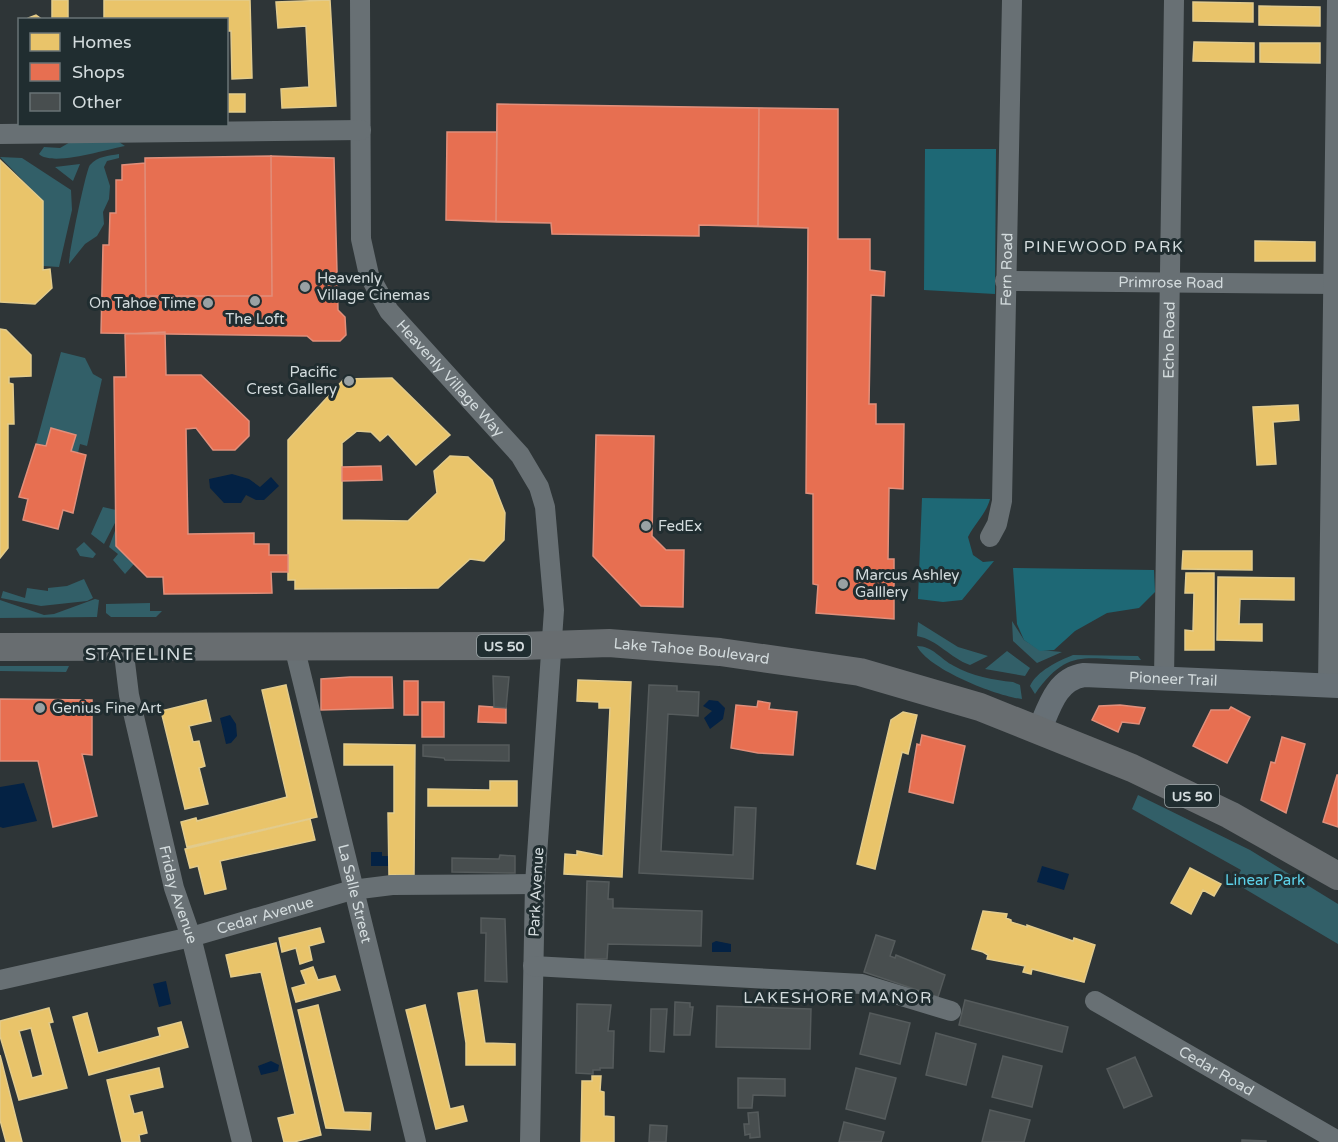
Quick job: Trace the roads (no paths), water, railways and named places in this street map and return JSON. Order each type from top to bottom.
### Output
[{"type":"highway","name":"Lake Tahoe Boulevard","points":[[0,647],[521,646],[552,643],[644,645],[860,672],[970,704],[1190,795],[1338,876]]},
{"type":"main road","name":"Pioneer Trail","points":[[1039,731],[1057,692],[1071,678],[1091,675],[1333,686]]},
{"type":"street","name":"Heavenly Village Way","points":[[360,0],[361,239],[369,275],[389,311],[509,442],[539,487],[549,533],[555,610],[552,643]]},
{"type":"street","name":"Fern Road","points":[[990,537],[997,524],[1002,501],[1012,0]]},
{"type":"street","name":"Echo Road","points":[[1164,679],[1174,0]]},
{"type":"street","points":[[1333,686],[1337,0]]},
{"type":"street","points":[[0,134],[361,130]]},
{"type":"street","name":"Primrose Road","points":[[1005,281],[1335,284]]},
{"type":"street","name":"Park Avenue","points":[[530,1142],[536,884],[552,643]]},
{"type":"street","name":"Friday Avenue","points":[[123,646],[132,706],[174,888],[191,937],[242,1142]]},
{"type":"street","name":"La Salle Street","points":[[294,646],[352,890],[416,1142]]},
{"type":"street","name":"Cedar Avenue","points":[[0,980],[191,937],[352,890],[392,885],[536,884]]},
{"type":"street","points":[[533,966],[862,984],[951,1011]]},
{"type":"street","name":"Cedar Road","points":[[1095,1001],[1338,1141]]},
{"type":"place","name":"Heavenly Village Cinemas","points":[[305,287]]},
{"type":"place","name":"The Loft","points":[[255,301]]},
{"type":"place","name":"On Tahoe Time","points":[[208,303]]},
{"type":"place","name":"Pacific Crest Gallery","points":[[349,381]]},
{"type":"place","name":"FedEx","points":[[646,526]]},
{"type":"place","name":"Marcus Ashley Galllery","points":[[843,584]]},
{"type":"place","name":"Genius Fine Art","points":[[40,708]]},
{"type":"district","name":"PINEWOOD PARK","points":[[1104,246]]},
{"type":"district","name":"STATELINE","points":[[140,654]]},
{"type":"district","name":"LAKESHORE MANOR","points":[[838,997]]},
{"type":"park label","name":"Linear Park","points":[[1265,880]]}]
